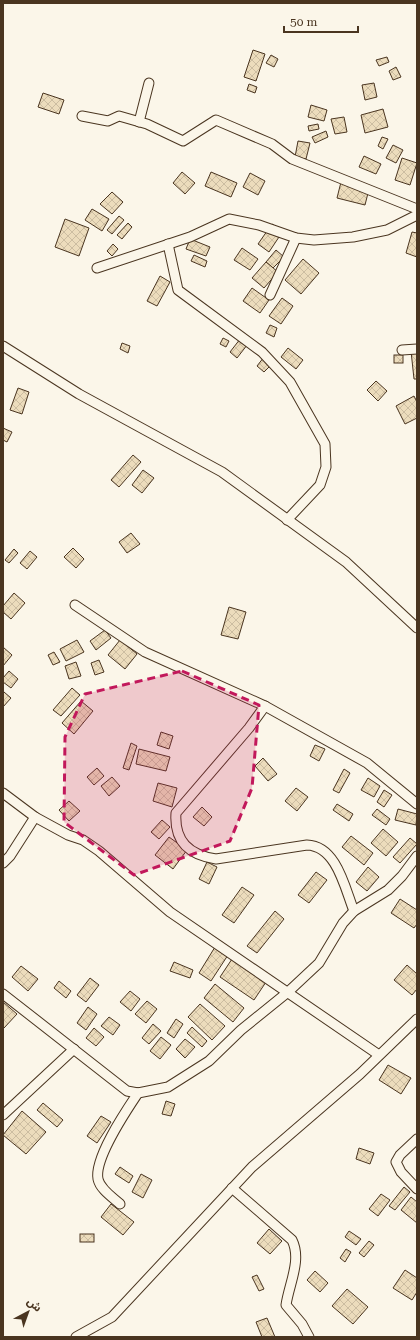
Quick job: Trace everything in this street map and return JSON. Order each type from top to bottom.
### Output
[{"type":"street","points":[[139,122],[148,83]]},
{"type":"street","points":[[82,116],[108,121],[119,116],[139,122],[183,141],[216,120],[272,144],[292,159],[388,199],[417,209]]},
{"type":"street","points":[[97,268],[190,236],[229,219],[259,225],[296,238],[314,240],[354,237],[388,230],[417,215]]},
{"type":"street","points":[[270,295],[296,238]]},
{"type":"street","points":[[168,244],[178,290],[262,352],[290,382],[325,444],[326,467],[320,485],[287,520]]},
{"type":"street","points":[[3,346],[79,394],[222,472],[346,562],[417,628]]},
{"type":"street","points":[[402,350],[417,349]]},
{"type":"street","points":[[75,605],[145,652],[265,706],[368,764],[417,804]]},
{"type":"street","points":[[265,706],[249,728],[176,813],[175,826],[182,842],[193,853],[206,858],[216,859],[307,845],[321,848],[333,860],[354,911]]},
{"type":"street","points":[[3,793],[35,817],[68,835],[83,840],[99,851],[170,912],[379,1055]]},
{"type":"street","points":[[3,863],[23,838],[35,817]]},
{"type":"street","points":[[3,994],[127,1091],[138,1093],[168,1087],[209,1061],[241,1030],[288,992],[319,963],[343,923],[354,911],[388,890],[402,876],[417,856]]},
{"type":"street","points":[[76,1337],[112,1317],[252,1167],[379,1055],[417,1019]]},
{"type":"street","points":[[3,1115],[74,1049]]},
{"type":"street","points":[[120,1204],[106,1192],[98,1180],[98,1164],[120,1118],[138,1093]]},
{"type":"street","points":[[417,1139],[400,1155],[396,1162],[401,1172],[417,1189]]},
{"type":"street","points":[[232,1188],[292,1240],[296,1249],[296,1262],[286,1305],[302,1324],[309,1337]]},
{"type":"highlighted area","points":[[182,671],[259,705],[252,788],[230,841],[134,875],[64,822],[65,737],[85,694]]},
{"type":"building","points":[[253,50],[265,54],[256,81],[244,77]]},
{"type":"building","points":[[271,55],[278,59],[274,67],[266,63]]},
{"type":"building","points":[[387,57],[389,62],[379,66],[376,60]]},
{"type":"building","points":[[396,67],[401,77],[393,80],[389,71]]},
{"type":"building","points":[[374,83],[377,97],[365,100],[362,85]]},
{"type":"building","points":[[249,84],[257,87],[255,93],[247,90]]},
{"type":"building","points":[[43,93],[64,100],[59,114],[38,107]]},
{"type":"building","points":[[311,105],[327,110],[324,121],[308,117]]},
{"type":"building","points":[[383,109],[388,127],[365,133],[361,115]]},
{"type":"building","points":[[344,117],[347,132],[335,134],[331,119]]},
{"type":"building","points":[[318,124],[319,129],[309,131],[308,126]]},
{"type":"building","points":[[326,131],[328,137],[315,143],[312,137]]},
{"type":"building","points":[[382,137],[388,139],[383,149],[378,146]]},
{"type":"building","points":[[298,141],[310,143],[306,159],[295,157]]},
{"type":"building","points":[[393,145],[403,150],[396,163],[386,158]]},
{"type":"building","points":[[364,156],[381,164],[376,174],[359,167]]},
{"type":"building","points":[[402,158],[417,163],[410,185],[395,180]]},
{"type":"building","points":[[182,172],[195,183],[185,194],[173,183]]},
{"type":"building","points":[[211,172],[237,183],[231,197],[205,186]]},
{"type":"building","points":[[250,173],[265,181],[258,195],[243,187]]},
{"type":"building","points":[[341,182],[369,189],[365,205],[337,198]]},
{"type":"building","points":[[112,192],[123,202],[112,214],[100,204]]},
{"type":"building","points":[[92,209],[109,219],[102,231],[85,220]]},
{"type":"building","points":[[119,216],[124,220],[112,234],[107,230]]},
{"type":"building","points":[[65,219],[89,228],[79,256],[55,247]]},
{"type":"building","points":[[128,223],[132,227],[122,239],[117,235]]},
{"type":"building","points":[[272,224],[283,231],[269,252],[258,244]]},
{"type":"building","points":[[412,232],[417,233],[417,257],[406,253]]},
{"type":"building","points":[[190,239],[210,247],[206,256],[186,249]]},
{"type":"building","points":[[113,244],[118,249],[112,256],[107,251]]},
{"type":"building","points":[[242,248],[258,259],[250,270],[234,260]]},
{"type":"building","points":[[276,250],[284,257],[273,268],[266,262]]},
{"type":"building","points":[[194,255],[207,261],[205,267],[191,261]]},
{"type":"building","points":[[303,259],[319,273],[301,294],[285,280]]},
{"type":"building","points":[[266,262],[278,272],[264,288],[252,278]]},
{"type":"building","points":[[160,276],[170,282],[157,306],[147,301]]},
{"type":"building","points":[[252,288],[269,300],[260,313],[243,301]]},
{"type":"building","points":[[282,298],[293,306],[281,324],[269,316]]},
{"type":"building","points":[[270,325],[277,328],[274,337],[266,333]]},
{"type":"building","points":[[244,334],[251,340],[237,358],[230,352]]},
{"type":"building","points":[[223,338],[229,341],[226,347],[220,344]]},
{"type":"building","points":[[122,343],[130,346],[128,353],[120,349]]},
{"type":"building","points":[[288,348],[303,360],[296,369],[281,357]]},
{"type":"building","points":[[417,350],[417,379],[414,379],[411,351]]},
{"type":"building","points":[[394,355],[403,355],[403,363],[394,363]]},
{"type":"building","points":[[264,357],[272,364],[264,372],[257,366]]},
{"type":"building","points":[[376,381],[387,391],[378,401],[367,390]]},
{"type":"building","points":[[18,388],[29,392],[22,414],[10,410]]},
{"type":"building","points":[[414,396],[417,402],[417,418],[405,424],[396,406]]},
{"type":"building","points":[[3,428],[12,432],[7,442],[3,440]]},
{"type":"building","points":[[133,455],[141,462],[119,487],[111,480]]},
{"type":"building","points":[[143,470],[154,478],[142,493],[132,485]]},
{"type":"building","points":[[131,533],[140,544],[127,553],[119,542]]},
{"type":"building","points":[[73,548],[84,559],[76,568],[64,557]]},
{"type":"building","points":[[14,549],[18,553],[9,563],[5,560]]},
{"type":"building","points":[[30,551],[37,557],[27,569],[20,563]]},
{"type":"building","points":[[14,593],[25,603],[11,619],[3,612],[3,606]]},
{"type":"building","points":[[229,607],[246,612],[238,639],[221,635]]},
{"type":"building","points":[[105,630],[111,638],[96,650],[90,641]]},
{"type":"building","points":[[77,640],[84,652],[66,661],[60,649]]},
{"type":"building","points":[[120,640],[137,654],[125,669],[108,655]]},
{"type":"building","points":[[3,647],[12,655],[3,666]]},
{"type":"building","points":[[54,652],[60,662],[53,665],[48,655]]},
{"type":"building","points":[[99,660],[104,672],[95,675],[91,663]]},
{"type":"building","points":[[76,662],[81,676],[69,679],[65,666]]},
{"type":"building","points":[[9,671],[18,679],[11,688],[3,682],[3,678]]},
{"type":"building","points":[[72,688],[80,695],[61,716],[53,710]]},
{"type":"building","points":[[4,692],[11,698],[3,707],[3,694]]},
{"type":"building","points":[[81,701],[93,711],[74,734],[62,723]]},
{"type":"building","points":[[161,732],[173,736],[169,749],[157,745]]},
{"type":"building","points":[[131,743],[137,746],[129,770],[123,768]]},
{"type":"building","points":[[315,745],[325,749],[319,761],[310,756]]},
{"type":"building","points":[[139,749],[170,757],[166,771],[136,764]]},
{"type":"building","points":[[263,758],[277,774],[268,781],[255,766]]},
{"type":"building","points":[[97,768],[104,776],[94,785],[87,777]]},
{"type":"building","points":[[344,769],[350,773],[339,793],[333,790]]},
{"type":"building","points":[[112,777],[120,786],[109,796],[101,786]]},
{"type":"building","points":[[368,778],[380,786],[374,797],[361,790]]},
{"type":"building","points":[[158,783],[177,788],[172,807],[153,801]]},
{"type":"building","points":[[296,788],[308,797],[297,811],[285,801]]},
{"type":"building","points":[[384,790],[392,795],[384,807],[377,802]]},
{"type":"building","points":[[69,801],[80,811],[69,821],[59,810]]},
{"type":"building","points":[[337,804],[353,814],[349,821],[333,810]]},
{"type":"building","points":[[202,807],[212,817],[204,826],[193,817]]},
{"type":"building","points":[[377,809],[390,819],[386,825],[372,815]]},
{"type":"building","points":[[398,809],[417,814],[416,825],[395,820]]},
{"type":"building","points":[[162,820],[170,827],[159,839],[151,832]]},
{"type":"building","points":[[383,829],[398,842],[386,856],[371,843]]},
{"type":"building","points":[[351,836],[373,853],[364,865],[342,847]]},
{"type":"building","points":[[169,837],[187,850],[173,869],[155,855]]},
{"type":"building","points":[[410,838],[417,844],[400,863],[393,857]]},
{"type":"building","points":[[207,862],[217,867],[209,884],[199,879]]},
{"type":"building","points":[[368,867],[379,877],[367,891],[356,882]]},
{"type":"building","points":[[316,872],[327,880],[309,903],[298,895]]},
{"type":"building","points":[[242,887],[254,895],[234,923],[222,915]]},
{"type":"building","points":[[400,899],[417,910],[417,924],[414,928],[391,913]]},
{"type":"building","points":[[275,911],[284,919],[257,953],[247,946]]},
{"type":"building","points":[[215,947],[228,955],[211,981],[199,973]]},
{"type":"building","points":[[232,959],[266,982],[254,1000],[220,977]]},
{"type":"building","points":[[174,962],[193,970],[190,978],[170,971]]},
{"type":"building","points":[[407,965],[417,974],[417,989],[412,995],[394,980]]},
{"type":"building","points":[[21,966],[38,979],[28,991],[12,977]]},
{"type":"building","points":[[90,978],[99,985],[86,1002],[77,995]]},
{"type":"building","points":[[59,981],[71,991],[66,998],[54,988]]},
{"type":"building","points":[[215,984],[244,1008],[233,1022],[204,998]]},
{"type":"building","points":[[130,991],[140,999],[131,1011],[120,1002]]},
{"type":"building","points":[[147,1001],[157,1009],[146,1023],[135,1014]]},
{"type":"building","points":[[3,1002],[17,1014],[4,1028],[3,1027]]},
{"type":"building","points":[[200,1004],[225,1026],[212,1040],[188,1017]]},
{"type":"building","points":[[88,1007],[97,1014],[86,1030],[77,1023]]},
{"type":"building","points":[[109,1017],[120,1025],[113,1035],[101,1026]]},
{"type":"building","points":[[176,1019],[183,1024],[174,1038],[167,1033]]},
{"type":"building","points":[[153,1024],[161,1031],[149,1044],[142,1038]]},
{"type":"building","points":[[192,1027],[207,1041],[202,1047],[187,1033]]},
{"type":"building","points":[[94,1028],[104,1037],[96,1046],[86,1038]]},
{"type":"building","points":[[161,1037],[171,1045],[160,1059],[150,1051]]},
{"type":"building","points":[[185,1039],[195,1047],[185,1058],[176,1049]]},
{"type":"building","points":[[388,1065],[411,1078],[401,1094],[379,1080]]},
{"type":"building","points":[[166,1101],[175,1104],[171,1116],[162,1114]]},
{"type":"building","points":[[43,1103],[63,1120],[57,1127],[37,1110]]},
{"type":"building","points":[[22,1111],[46,1132],[26,1154],[3,1135]]},
{"type":"building","points":[[101,1116],[111,1122],[97,1143],[87,1136]]},
{"type":"building","points":[[359,1148],[374,1153],[370,1164],[356,1159]]},
{"type":"building","points":[[120,1167],[133,1176],[129,1183],[115,1174]]},
{"type":"building","points":[[141,1174],[152,1180],[143,1198],[132,1192]]},
{"type":"building","points":[[404,1187],[410,1192],[395,1210],[389,1206]]},
{"type":"building","points":[[381,1194],[390,1200],[378,1216],[369,1209]]},
{"type":"building","points":[[411,1197],[417,1202],[417,1223],[401,1210]]},
{"type":"building","points":[[111,1204],[134,1222],[123,1235],[101,1217]]},
{"type":"building","points":[[269,1229],[282,1241],[270,1254],[257,1243]]},
{"type":"building","points":[[349,1231],[361,1239],[356,1245],[345,1237]]},
{"type":"building","points":[[80,1234],[94,1234],[94,1242],[80,1242]]},
{"type":"building","points":[[369,1241],[374,1245],[364,1257],[359,1253]]},
{"type":"building","points":[[346,1249],[351,1252],[345,1262],[340,1258]]},
{"type":"building","points":[[405,1270],[417,1278],[417,1292],[412,1300],[393,1288]]},
{"type":"building","points":[[315,1271],[328,1283],[320,1292],[307,1280]]},
{"type":"building","points":[[257,1275],[264,1289],[259,1291],[252,1277]]},
{"type":"building","points":[[347,1289],[368,1307],[353,1324],[332,1306]]},
{"type":"building","points":[[267,1318],[275,1337],[262,1337],[256,1322]]}]
